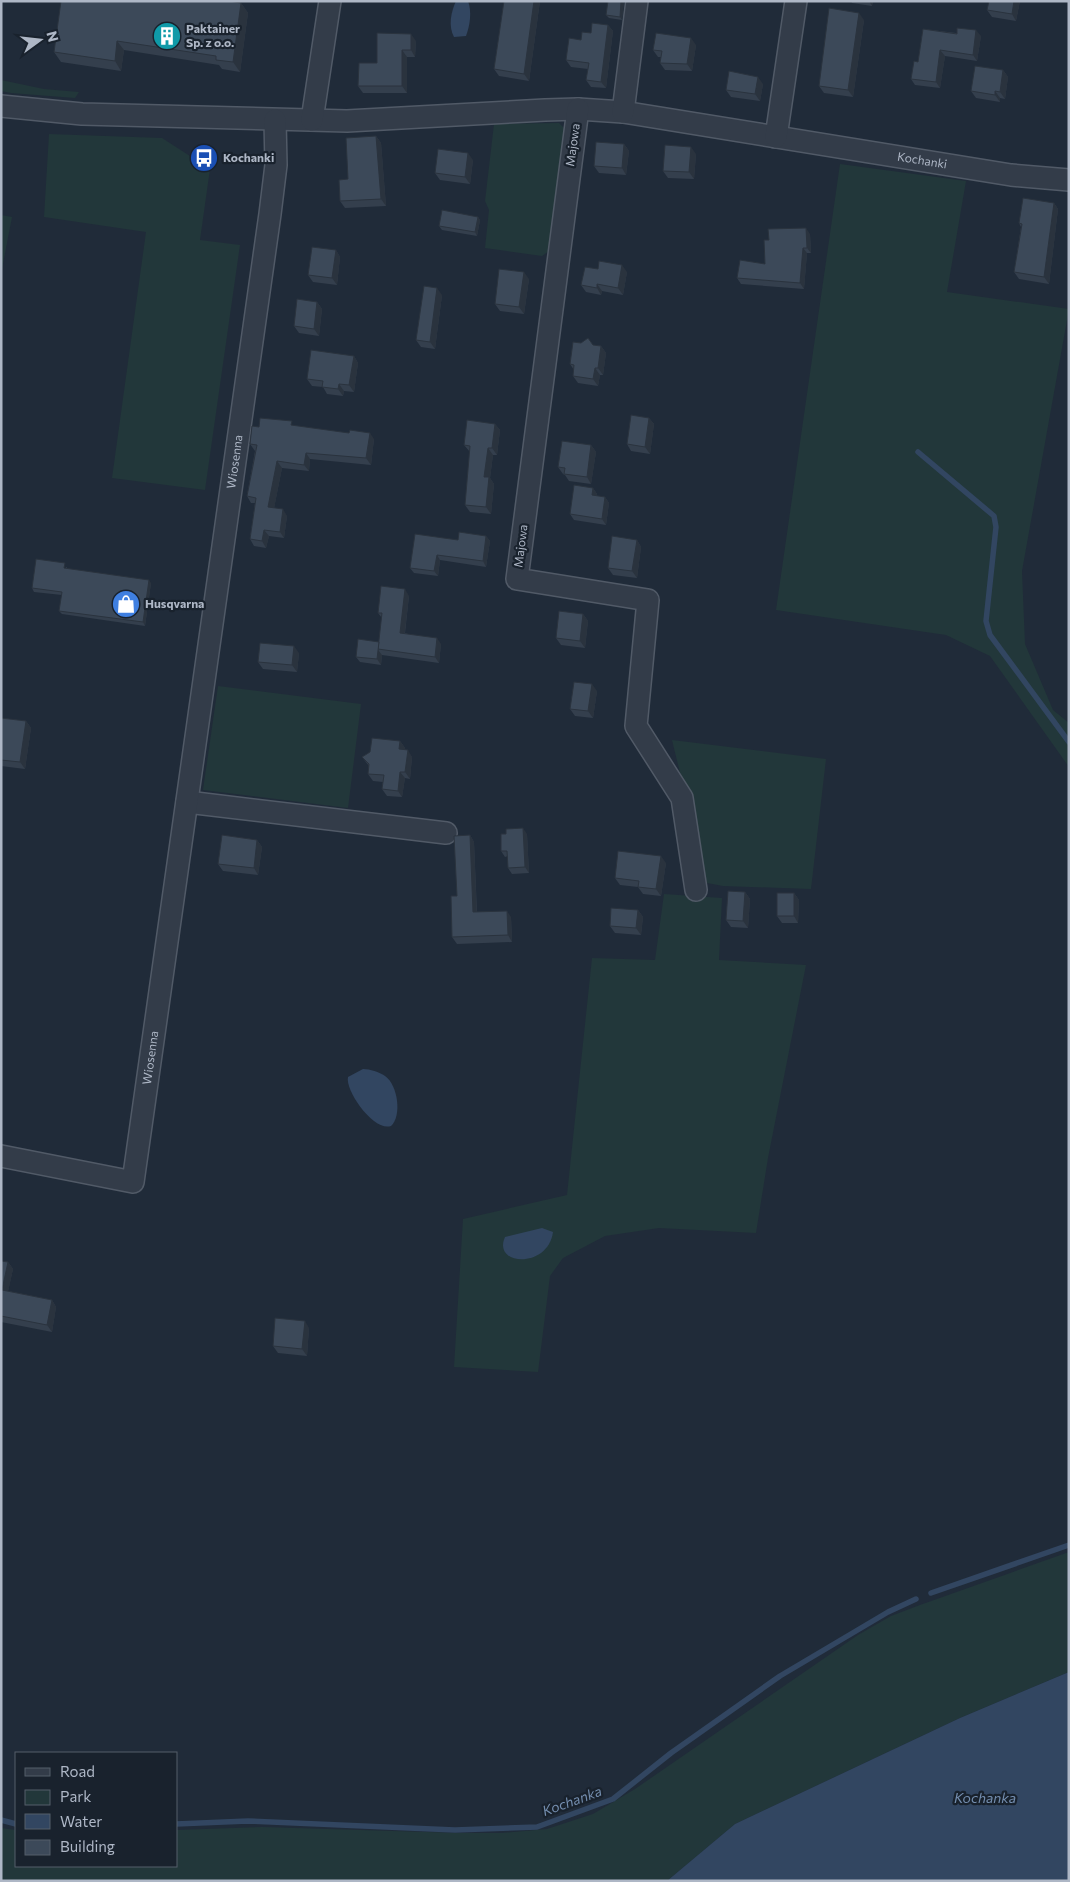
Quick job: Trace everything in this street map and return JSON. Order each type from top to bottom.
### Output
[{"type":"street","points":[[312,120],[330,1]]},
{"type":"street","points":[[623,112],[637,1]]},
{"type":"street","points":[[776,137],[796,1]]},
{"type":"street","name":"Kochanki","points":[[1,106],[82,114],[347,121],[578,109],[623,112],[1010,176],[1069,180]]},
{"type":"street","name":"Majowa","points":[[578,109],[517,579],[648,600],[636,726],[682,798],[696,890]]},
{"type":"street","name":"Wiosenna","points":[[1,1156],[132,1182],[270,214],[276,165],[275,120]]},
{"type":"street","points":[[187,802],[446,833]]},
{"type":"green space","points":[[1,80],[44,89],[79,92],[75,98],[11,93],[1,91]]},
{"type":"green space","points":[[559,123],[566,130],[549,251],[542,256],[485,248],[489,210],[485,201],[494,124]]},
{"type":"green space","points":[[49,134],[162,138],[210,169],[200,240],[240,245],[205,490],[112,478],[146,232],[44,217]]},
{"type":"green space","points":[[840,164],[966,181],[947,292],[1069,309],[1022,571],[1025,644],[1053,710],[1069,723],[1069,767],[990,656],[946,635],[776,610]]},
{"type":"green space","points":[[1,215],[12,217],[1,274]]},
{"type":"green space","points":[[218,686],[361,704],[348,808],[203,790]]},
{"type":"green space","points":[[672,740],[826,759],[811,889],[723,886],[707,883]]},
{"type":"green space","points":[[664,894],[722,898],[719,960],[806,965],[768,1158],[756,1233],[659,1228],[605,1236],[563,1258],[550,1276],[538,1372],[454,1367],[463,1219],[567,1195],[592,958],[655,960]]},
{"type":"green space","points":[[1069,1552],[1069,1672],[960,1718],[735,1824],[667,1881],[1,1881],[1,1828],[15,1830],[15,1867],[178,1867],[178,1830],[262,1827],[501,1833],[547,1829],[593,1814],[635,1789],[858,1635],[891,1616]]},
{"type":"water","points":[[456,1],[468,1],[470,18],[466,36],[454,37],[452,33],[451,19]]},
{"type":"water","points":[[363,1069],[385,1076],[393,1086],[396,1093],[397,1115],[391,1126],[384,1126],[369,1117],[351,1091],[348,1077]]},
{"type":"water","points":[[542,1228],[553,1232],[549,1244],[542,1252],[522,1259],[513,1258],[506,1254],[503,1247],[505,1237]]},
{"type":"water","name":"Kochanka","points":[[1069,1672],[1069,1881],[667,1881],[735,1824],[960,1718]]},
{"type":"building","points":[[61,1],[229,1],[241,3],[233,62],[216,60],[216,56],[117,41],[115,61],[54,52]]},
{"type":"building","points":[[504,1],[534,1],[524,74],[494,69]]},
{"type":"building","points":[[608,1],[621,1],[620,17],[606,15]]},
{"type":"building","points":[[989,1],[1014,1],[1012,14],[987,10]]},
{"type":"building","points":[[829,8],[859,13],[848,90],[819,86]]},
{"type":"building","points":[[592,23],[608,25],[601,82],[586,80],[589,63],[566,60],[569,38],[581,40],[582,32],[591,33]]},
{"type":"building","points":[[957,28],[976,30],[973,55],[940,50],[936,82],[911,79],[914,61],[918,62],[923,29],[957,34]]},
{"type":"building","points":[[377,33],[411,34],[411,50],[402,50],[402,86],[358,86],[359,63],[377,63]]},
{"type":"building","points":[[656,33],[691,38],[687,64],[660,63],[662,51],[653,50]]},
{"type":"building","points":[[975,66],[1003,70],[1000,92],[995,91],[995,95],[971,91]]},
{"type":"building","points":[[729,71],[758,77],[755,94],[726,90]]},
{"type":"building","points":[[376,136],[381,199],[340,201],[339,180],[348,179],[346,138]]},
{"type":"building","points":[[596,142],[624,144],[622,168],[594,166]]},
{"type":"building","points":[[665,145],[691,147],[689,172],[663,171]]},
{"type":"building","points":[[438,149],[468,153],[465,177],[435,173]]},
{"type":"building","points":[[1023,198],[1054,203],[1044,277],[1014,272],[1022,224],[1019,223]]},
{"type":"building","points":[[442,210],[478,217],[475,232],[439,226]]},
{"type":"building","points":[[806,228],[807,248],[803,248],[800,283],[737,278],[740,260],[765,264],[764,240],[769,240],[768,229]]},
{"type":"building","points":[[312,247],[336,250],[332,278],[308,275]]},
{"type":"building","points":[[599,261],[622,265],[618,288],[597,284],[597,288],[581,285],[585,267],[598,269]]},
{"type":"building","points":[[499,269],[524,272],[519,307],[495,304]]},
{"type":"building","points":[[424,286],[437,288],[430,342],[416,340]]},
{"type":"building","points":[[297,299],[317,302],[314,329],[294,326]]},
{"type":"building","points":[[588,338],[593,345],[601,346],[598,368],[595,368],[593,379],[573,376],[574,365],[570,364],[573,342],[581,343]]},
{"type":"building","points":[[311,350],[354,356],[349,385],[339,384],[338,389],[322,387],[323,381],[307,379]]},
{"type":"building","points":[[631,415],[649,418],[645,447],[627,444]]},
{"type":"building","points":[[260,418],[292,421],[291,425],[349,433],[350,430],[370,433],[366,458],[306,453],[304,465],[277,461],[268,507],[283,509],[280,532],[264,530],[262,541],[250,539],[256,498],[247,496],[257,445],[250,444],[252,426],[259,427]]},
{"type":"building","points":[[467,420],[495,424],[492,448],[488,448],[484,477],[489,477],[486,507],[465,505],[470,446],[464,445]]},
{"type":"building","points":[[562,441],[591,445],[587,477],[564,474],[565,468],[558,467]]},
{"type":"building","points":[[574,485],[593,488],[592,495],[605,497],[602,519],[570,514]]},
{"type":"building","points":[[459,532],[486,536],[483,561],[437,555],[434,571],[410,568],[415,534],[458,540]]},
{"type":"building","points":[[612,536],[637,540],[632,571],[608,568]]},
{"type":"building","points":[[36,559],[65,563],[64,568],[149,580],[143,622],[59,611],[62,592],[32,588]]},
{"type":"building","points":[[381,586],[405,589],[400,633],[437,638],[435,657],[378,649],[382,613],[378,613]]},
{"type":"building","points":[[559,611],[583,614],[580,641],[556,638]]},
{"type":"building","points":[[358,639],[379,642],[377,659],[356,657]]},
{"type":"building","points":[[260,643],[294,646],[292,665],[258,662]]},
{"type":"building","points":[[574,682],[592,684],[588,711],[570,709]]},
{"type":"building","points":[[1,718],[26,721],[20,762],[1,760]]},
{"type":"building","points":[[372,738],[400,741],[399,749],[408,750],[405,772],[400,772],[398,791],[382,789],[384,775],[368,774],[369,764],[362,757],[370,752]]},
{"type":"building","points":[[523,828],[525,867],[508,868],[507,851],[501,851],[501,834],[506,834],[506,829]]},
{"type":"building","points":[[222,835],[257,840],[254,868],[218,864]]},
{"type":"building","points":[[470,835],[473,912],[507,911],[508,935],[452,937],[451,896],[457,896],[454,836]]},
{"type":"building","points":[[618,851],[661,856],[656,889],[638,887],[639,881],[615,878]]},
{"type":"building","points":[[728,891],[745,892],[743,921],[726,920]]},
{"type":"building","points":[[777,893],[794,893],[794,916],[777,916]]},
{"type":"building","points":[[611,908],[638,910],[636,928],[610,926]]},
{"type":"building","points":[[1,1261],[8,1262],[2,1290],[52,1300],[47,1325],[1,1316]]},
{"type":"building","points":[[275,1318],[305,1321],[302,1349],[273,1346]]},
{"type":"waterway","points":[[918,452],[994,516],[996,527],[986,621],[990,635],[1069,742]]},
{"type":"waterway","name":"Kochanka","points":[[931,1593],[1069,1545]]},
{"type":"waterway","name":"Kochanka","points":[[178,1824],[248,1821],[455,1830],[537,1827],[613,1799],[671,1753],[780,1676],[888,1612],[916,1599]]},
{"type":"waterway","name":"Kochanka","points":[[1,1820],[15,1824]]},
{"type":"place","name":"Paktainer Sp. z o.o.","points":[[167,36]]},
{"type":"place","name":"Kochanki","points":[[204,158]]},
{"type":"place","name":"Husqvarna","points":[[126,604]]}]
